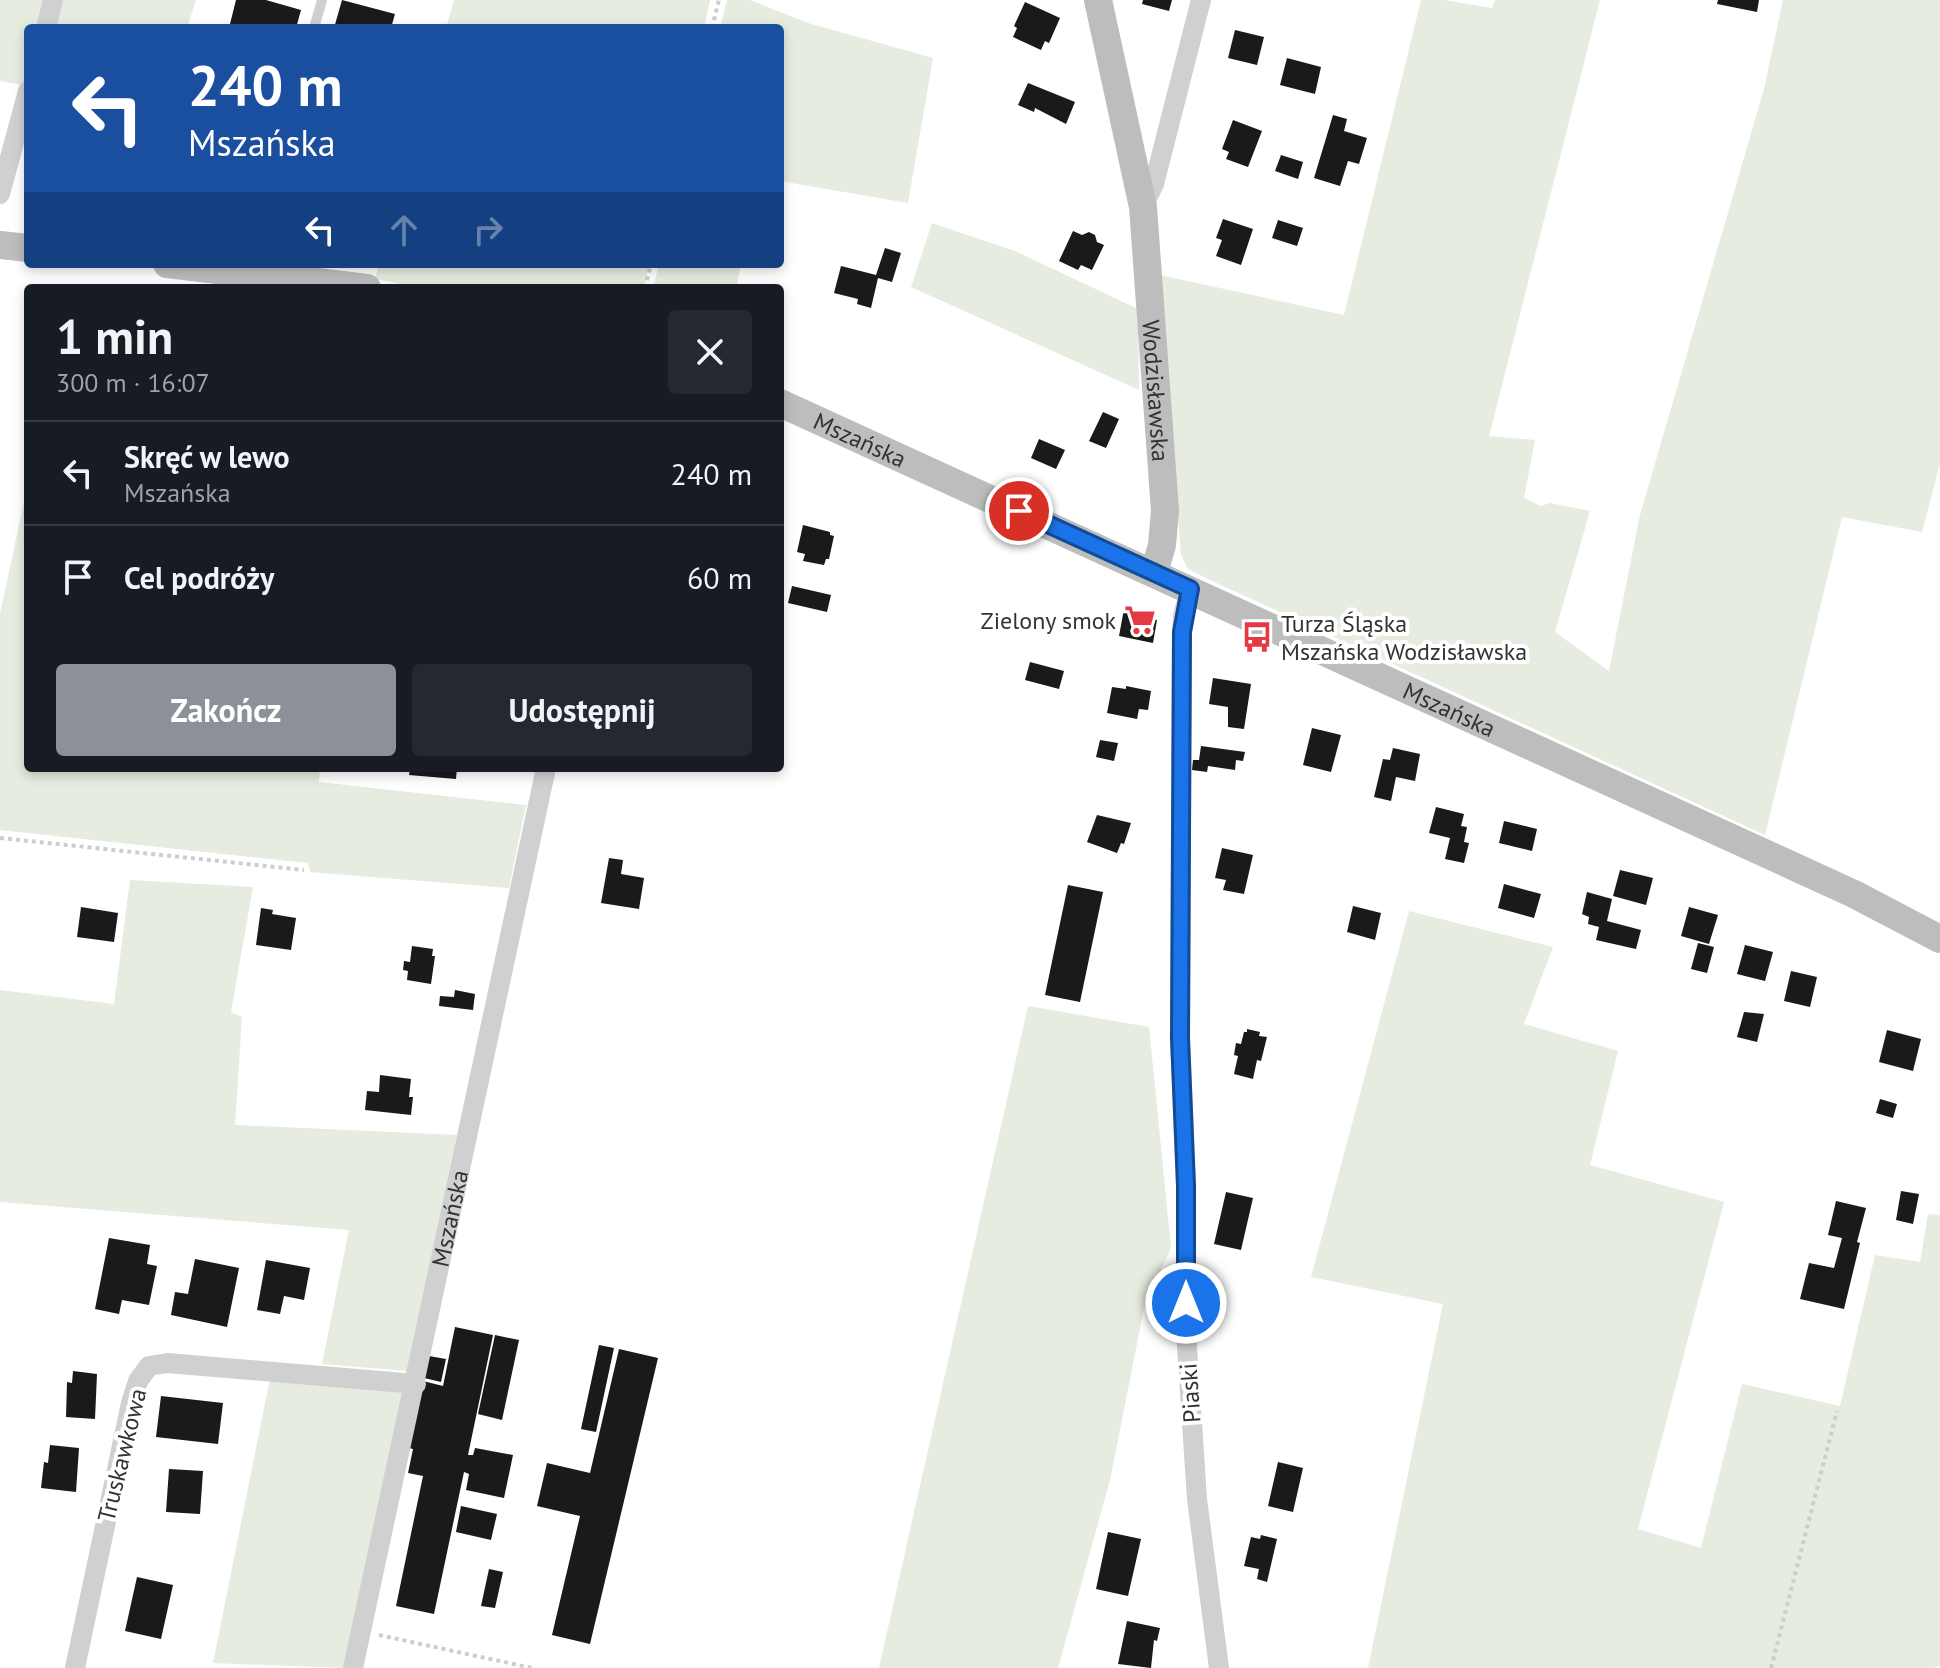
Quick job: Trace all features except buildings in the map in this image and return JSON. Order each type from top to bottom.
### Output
[{"type":"street","points":[[47,24],[53,0]]},
{"type":"street","name":"Wodzisławska","points":[[1098,0],[1143,207],[1165,502],[1162,545],[1154,573]]},
{"type":"street","name":"Wodzisławska","points":[[1143,207],[1154,184],[1201,0]]},
{"type":"street","points":[[0,194],[24,106]]},
{"type":"street","points":[[0,245],[24,248]]},
{"type":"street","points":[[246,268],[343,284]]},
{"type":"street","name":"Mszańska","points":[[784,405],[1854,894],[1940,939]]},
{"type":"street","name":"Piaski","points":[[1190,589],[1182,632],[1180,1038],[1186,1186],[1186,1332],[1197,1499],[1219,1668]]},
{"type":"street","name":"Mszańska","points":[[353,1668],[545,772]]},
{"type":"street","name":"Truskawkowa","points":[[75,1668],[131,1403],[138,1381],[149,1366],[167,1363],[416,1384]]},
{"type":"lane","points":[[315,24],[322,0]]},
{"type":"path","points":[[713,24],[719,0]]},
{"type":"path","points":[[0,838],[304,870]]},
{"type":"path","points":[[1771,1668],[1837,1411]]},
{"type":"path","points":[[361,1632],[532,1668]]},
{"type":"shaded area","points":[[0,0],[196,0],[188,24],[24,24],[24,85],[0,81]]},
{"type":"shaded area","points":[[454,0],[710,0],[705,24],[447,24]]},
{"type":"shaded area","points":[[727,0],[750,0],[808,23],[933,58],[908,203],[784,182],[784,24],[721,24]]},
{"type":"shaded area","points":[[1421,0],[1444,0],[1492,8],[1495,0],[1600,0],[1489,436],[1535,440],[1524,498],[1541,506],[1550,503],[1590,511],[1555,632],[1609,671],[1640,515],[1764,89],[1783,0],[1940,0],[1940,464],[1922,532],[1842,517],[1765,835],[1210,580],[1188,569],[1181,555],[1160,275],[1344,315]]},
{"type":"shaded area","points":[[932,223],[1015,251],[1138,309],[1139,390],[911,287]]},
{"type":"shaded area","points":[[378,268],[648,268],[645,284],[401,284],[375,279]]},
{"type":"shaded area","points":[[658,268],[740,268],[737,284],[654,284]]},
{"type":"shaded area","points":[[24,502],[24,772],[320,772],[319,782],[526,805],[509,888],[310,872],[308,863],[0,830],[0,614]]},
{"type":"shaded area","points":[[130,880],[253,887],[231,1012],[242,1017],[235,1125],[457,1135],[407,1371],[322,1364],[349,1230],[0,1202],[0,990],[114,1004]]},
{"type":"shaded area","points":[[1409,911],[1553,947],[1524,1024],[1618,1051],[1590,1165],[1724,1202],[1638,1529],[1701,1548],[1742,1384],[1840,1406],[1875,1255],[1920,1262],[1928,1214],[1940,1215],[1940,1666],[1368,1668],[1443,1304],[1311,1277]]},
{"type":"shaded area","points":[[1028,1006],[1149,1027],[1171,1248],[1144,1308],[1110,1480],[1058,1668],[879,1668]]},
{"type":"shaded area","points":[[270,1378],[407,1390],[345,1668],[213,1663]]},
{"type":"place","name":"Zielony smok","points":[[1140,620]]},
{"type":"place","name":"Turza Śląska Mszańska Wodzisławska","points":[[1257,637]]},
{"type":"route","points":[[1019,511],[1190,589],[1182,632],[1180,1038],[1186,1186],[1186,1303]]}]
